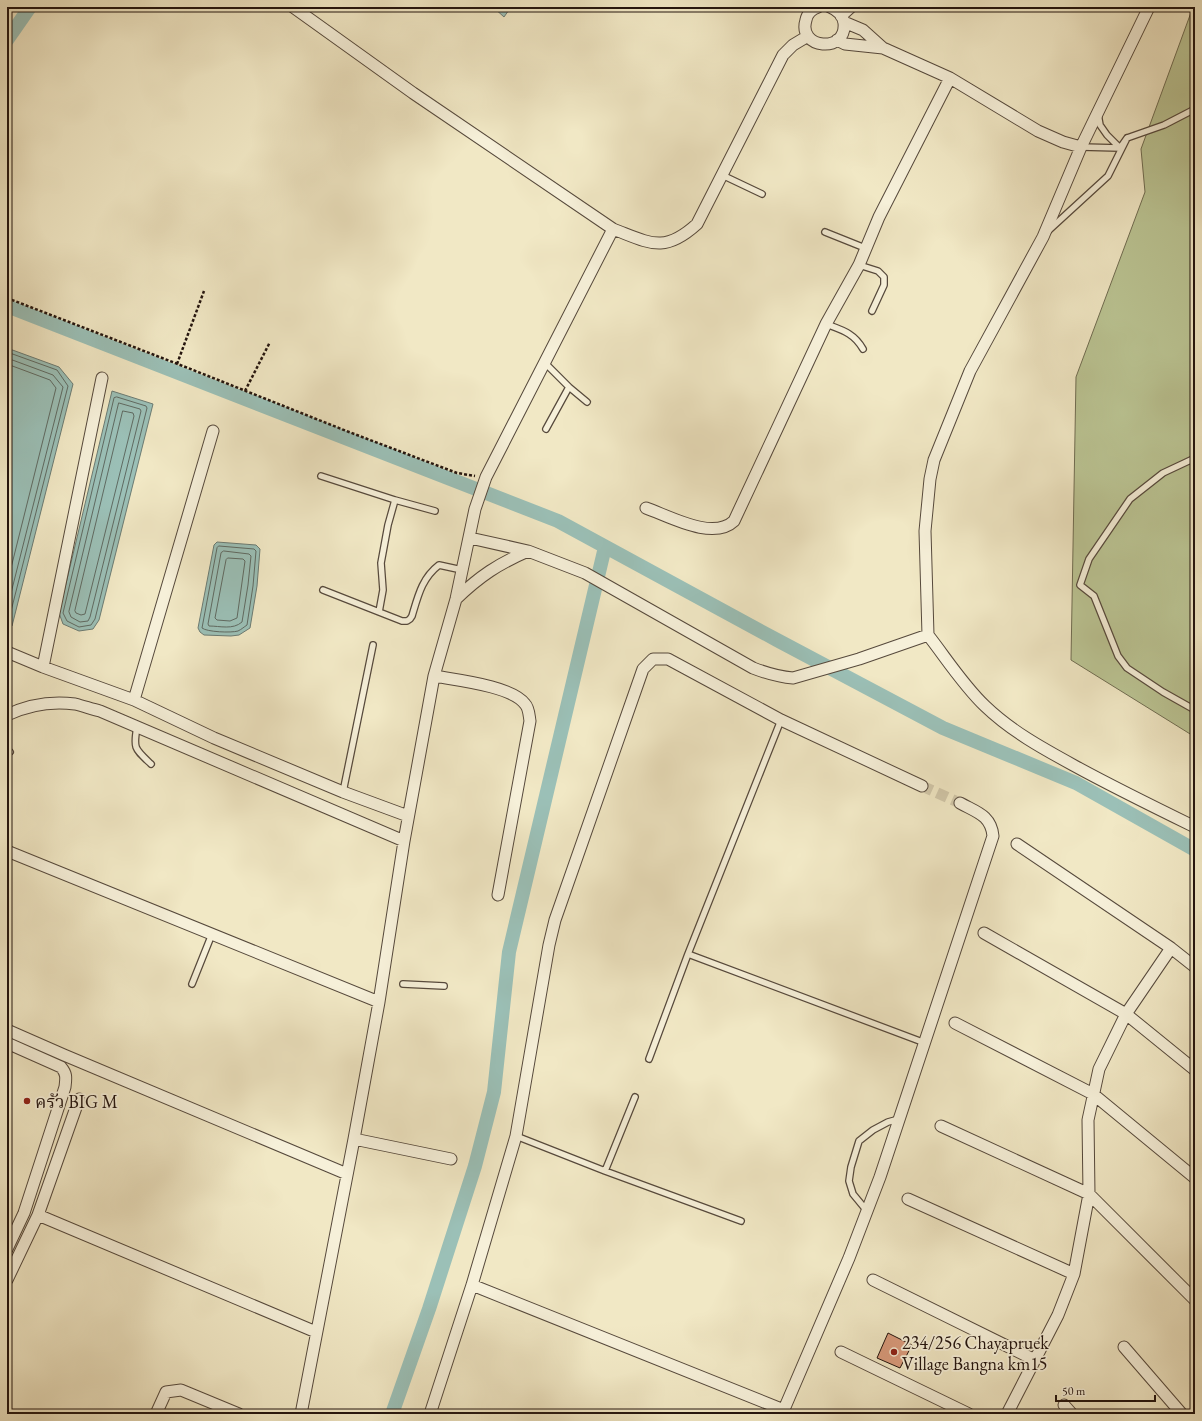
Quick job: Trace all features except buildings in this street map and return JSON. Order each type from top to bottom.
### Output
[{"type":"street","points":[[293,7],[414,93],[613,229],[649,242],[663,244],[685,235],[696,224],[783,55],[793,45],[808,36]]},
{"type":"street","points":[[818,7],[810,12],[806,17],[805,30],[813,41],[825,45],[837,40],[844,28],[838,11],[830,7]]},
{"type":"street","points":[[842,19],[851,7]]},
{"type":"street","points":[[1149,7],[1081,147],[1043,237],[970,372],[934,460],[930,479],[925,531],[928,634],[984,706],[1013,730],[1039,747],[1106,783],[1195,827]]},
{"type":"street","points":[[842,19],[863,30],[883,48],[950,78],[1038,131],[1063,142],[1081,147]]},
{"type":"street","points":[[837,40],[845,44],[883,48]]},
{"type":"street","points":[[646,508],[696,527],[709,529],[729,525],[734,521],[826,324],[858,265],[879,217],[950,78]]},
{"type":"street","points":[[301,1414],[379,1002],[385,981],[408,816],[434,676],[456,599],[475,509],[486,477],[613,229]]},
{"type":"street","points":[[43,667],[102,378]]},
{"type":"street","points":[[134,700],[213,431]]},
{"type":"street","points":[[470,538],[528,551],[585,573],[753,668],[768,674],[782,677],[793,678],[859,659],[928,634]]},
{"type":"street","points":[[456,599],[472,583],[490,570],[504,561],[528,551]]},
{"type":"street","points":[[7,652],[43,667],[134,700],[214,738],[343,792],[408,816]]},
{"type":"street","points":[[430,1414],[472,1285],[516,1136],[549,945],[555,920],[643,669],[654,659],[668,659],[780,720],[922,786]]},
{"type":"street","points":[[434,676],[490,687],[518,696],[527,707],[530,721],[498,895]]},
{"type":"street","points":[[7,715],[33,706],[53,704],[75,704],[100,711],[404,841]]},
{"type":"street","points":[[472,1285],[783,1412],[849,1258],[867,1211],[925,1043],[993,836],[992,827],[987,818],[960,803]]},
{"type":"street","points":[[1016,844],[1171,948],[1195,967]]},
{"type":"street","points":[[7,851],[379,1002]]},
{"type":"street","points":[[984,933],[1126,1014],[1195,1070]]},
{"type":"street","points":[[1007,1414],[1058,1315],[1074,1274],[1089,1194],[1088,1120],[1099,1070],[1126,1014],[1171,948]]},
{"type":"street","points":[[955,1024],[1094,1094],[1195,1178]]},
{"type":"street","points":[[7,1030],[64,1056],[347,1174]]},
{"type":"street","points":[[7,1043],[61,1067],[67,1076],[24,1212],[7,1249]]},
{"type":"street","points":[[7,1280],[38,1215],[78,1099]]},
{"type":"street","points":[[941,1126],[1089,1194],[1195,1300]]},
{"type":"street","points":[[354,1139],[451,1159]]},
{"type":"street","points":[[908,1199],[1074,1274]]},
{"type":"street","points":[[38,1215],[316,1332]]},
{"type":"street","points":[[872,1280],[1035,1360]]},
{"type":"street","points":[[1124,1347],[1182,1414]]},
{"type":"street","points":[[841,1352],[969,1414]]},
{"type":"street","points":[[156,1414],[166,1392],[172,1390],[181,1390],[239,1414]]},
{"type":"street","points":[[1064,1405],[1072,1414]]},
{"type":"lane","points":[[1120,148],[1127,138],[1164,125],[1195,109]]},
{"type":"lane","points":[[1098,112],[1100,125],[1120,148]]},
{"type":"lane","points":[[1043,237],[1108,176],[1127,138]]},
{"type":"lane","points":[[1081,147],[1120,148]]},
{"type":"lane","points":[[722,175],[762,194]]},
{"type":"lane","points":[[825,232],[865,248]]},
{"type":"lane","points":[[858,265],[878,271],[884,277],[884,285],[872,311]]},
{"type":"lane","points":[[826,324],[849,332],[860,344],[862,349]]},
{"type":"lane","points":[[545,363],[569,388],[587,402]]},
{"type":"lane","points":[[546,428],[569,388]]},
{"type":"lane","points":[[1195,458],[1163,473],[1130,499],[1089,559],[1080,585],[1094,596],[1118,656],[1127,668],[1163,692],[1195,710]]},
{"type":"lane","points":[[322,476],[395,500],[435,511]]},
{"type":"lane","points":[[379,612],[383,590],[381,563],[388,525],[395,500]]},
{"type":"lane","points":[[323,590],[402,621],[406,621],[412,616],[421,585],[434,568],[439,565],[462,570]]},
{"type":"lane","points":[[343,792],[372,645]]},
{"type":"lane","points":[[649,1059],[688,954],[780,720]]},
{"type":"lane","points":[[137,727],[134,740],[136,750],[151,764]]},
{"type":"lane","points":[[192,984],[212,934]]},
{"type":"lane","points":[[688,954],[925,1043]]},
{"type":"lane","points":[[403,984],[444,986]]},
{"type":"lane","points":[[605,1171],[635,1097]]},
{"type":"lane","points":[[867,1211],[853,1194],[848,1181],[859,1141],[873,1130],[888,1122],[899,1119]]},
{"type":"lane","points":[[516,1136],[742,1222]]},
{"type":"path","points":[[7,16],[14,7]]},
{"type":"path","points":[[177,364],[204,291]]},
{"type":"path","points":[[7,298],[342,430],[457,473],[486,477]]},
{"type":"path","points":[[245,391],[270,342]]},
{"type":"green space","points":[[1193,7],[1195,7],[1195,737],[1071,660],[1076,377],[1145,192],[1141,149]]},
{"type":"water","points":[[493,7],[511,7],[504,17]]},
{"type":"water","points":[[7,348],[59,367],[73,384],[12,626],[7,625]]},
{"type":"water","points":[[112,391],[153,404],[99,620],[93,629],[79,631],[63,624],[59,613]]},
{"type":"water","points":[[217,542],[256,545],[260,549],[257,586],[250,628],[239,635],[204,635],[198,628],[214,545]]},
{"type":"waterway","points":[[7,40],[30,7]]},
{"type":"waterway","points":[[7,306],[558,521],[943,728],[1076,783],[1195,850]]},
{"type":"waterway","points":[[392,1414],[429,1309],[475,1166],[494,1092],[509,952],[605,547]]},
{"type":"tunnel","points":[[922,786],[960,803]]},
{"type":"place","name":"ครัว BIG M","points":[[27,1101]]},
{"type":"place","name":"234/256 Chayapruek Village Bangna km15","points":[[894,1352]]}]
